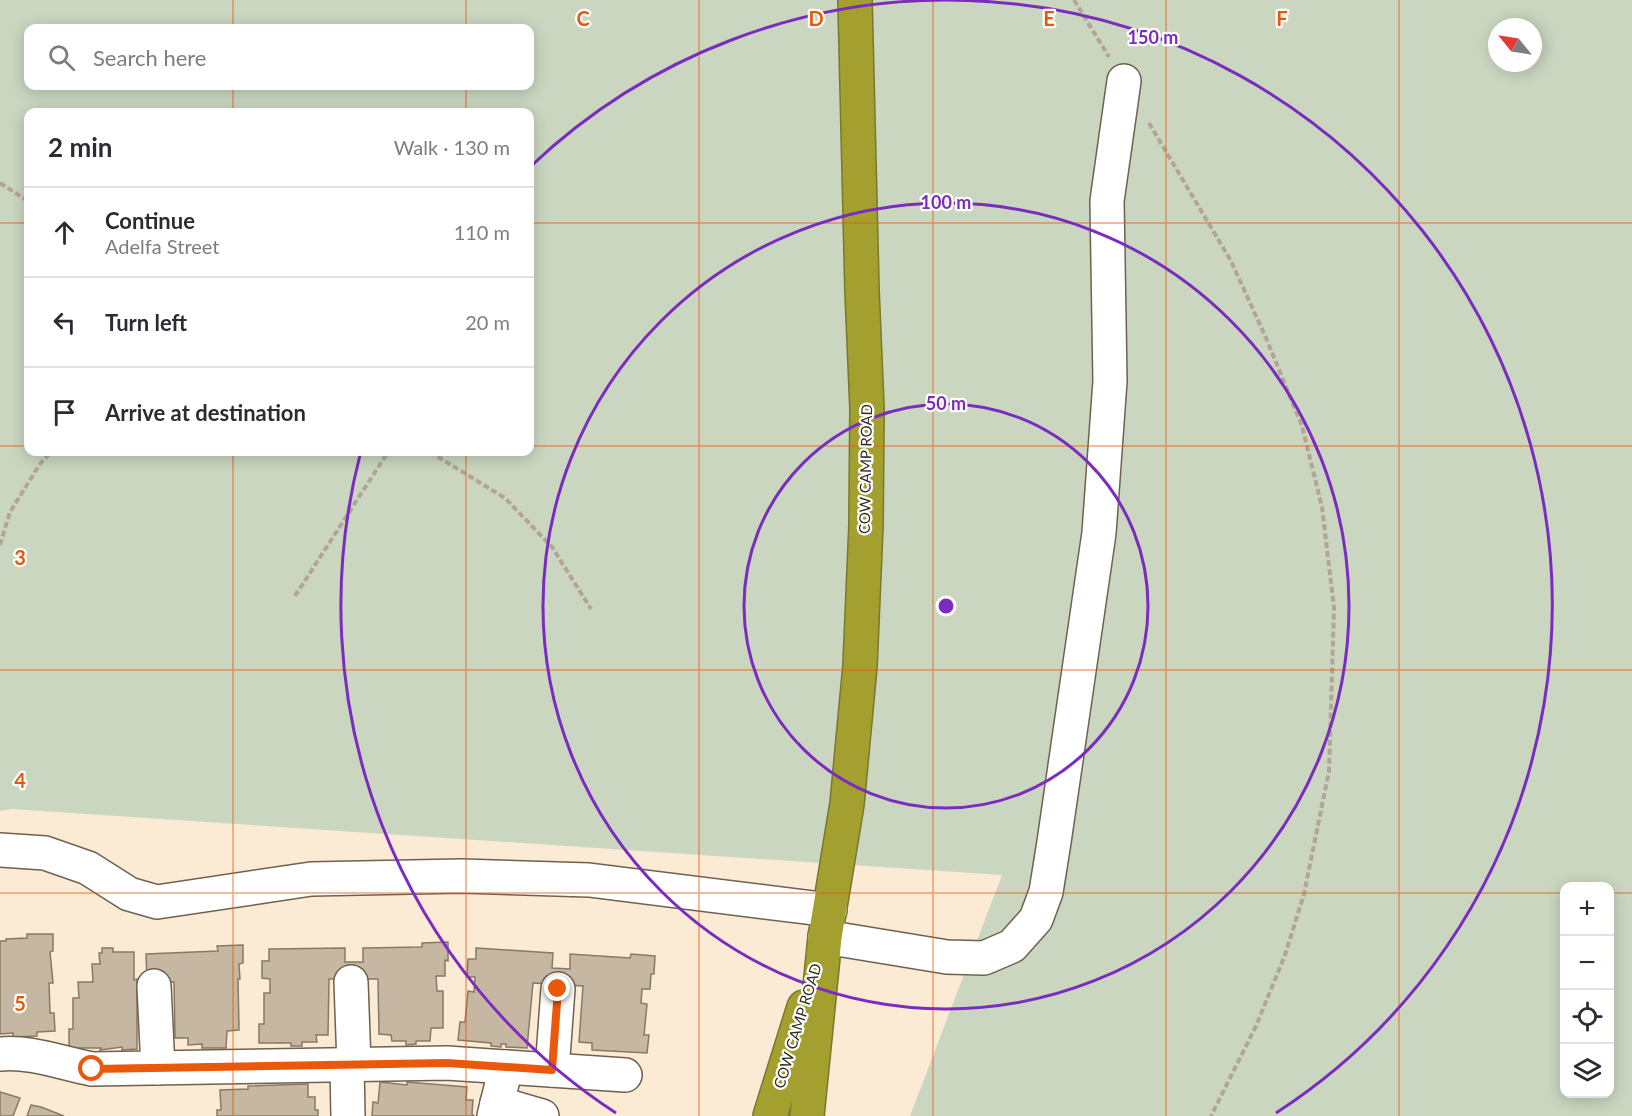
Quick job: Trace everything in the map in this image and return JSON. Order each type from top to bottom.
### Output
[{"type":"highway","name":"COW CAMP ROAD","points":[[807,1116],[828,923],[847,804],[860,666],[866,525],[867,409],[855,0]]},
{"type":"highway","name":"COW CAMP ROAD","points":[[770,1116],[828,923]]},
{"type":"street","points":[[0,850],[45,853],[88,868],[129,894],[157,902],[311,879],[461,876],[589,880],[828,923],[947,957],[984,958],[1012,946],[1036,920],[1046,892],[1100,533],[1110,381],[1107,201],[1124,81]]},
{"type":"street","points":[[348,1116],[351,982]]},
{"type":"street","points":[[154,986],[158,1068]]},
{"type":"street","points":[[552,1070],[558,989]]},
{"type":"street","points":[[0,1054],[28,1054],[92,1069],[447,1063],[624,1075]]},
{"type":"street","points":[[506,1067],[495,1110],[542,1116]]},
{"type":"path","points":[[1074,0],[1124,81]]},
{"type":"path","points":[[1148,122],[1231,261],[1302,426],[1322,507],[1334,608],[1329,771],[1304,894],[1285,956],[1256,1026],[1211,1116]]},
{"type":"path","points":[[0,183],[24,198]]},
{"type":"path","points":[[0,545],[10,512],[47,456]]},
{"type":"path","points":[[294,596],[385,456]]},
{"type":"path","points":[[437,456],[505,498],[552,547],[591,609]]},
{"type":"green space","points":[[0,0],[1632,0],[1632,1116],[910,1116],[1002,875],[12,809],[0,811]]},
{"type":"building","points":[[27,934],[53,934],[53,951],[50,952],[53,983],[49,983],[50,1013],[54,1013],[55,1031],[37,1032],[37,1036],[13,1037],[13,1033],[0,1034],[0,941],[27,938]]},
{"type":"building","points":[[448,942],[445,976],[436,976],[437,991],[443,991],[443,1028],[431,1028],[430,1041],[416,1041],[416,1044],[406,1045],[406,1041],[392,1041],[391,1035],[379,1034],[378,979],[329,979],[328,1035],[316,1035],[317,1042],[302,1042],[302,1046],[291,1046],[291,1043],[259,1043],[259,1024],[264,1024],[264,993],[270,993],[270,979],[262,978],[262,961],[269,961],[269,949],[345,948],[345,962],[363,962],[363,948],[422,947],[422,943]]},
{"type":"building","points":[[243,945],[243,963],[239,964],[240,979],[238,979],[239,1030],[227,1031],[226,1048],[202,1048],[202,1044],[188,1045],[188,1038],[175,1038],[174,982],[147,982],[146,954],[218,951],[217,946]]},
{"type":"building","points":[[102,948],[113,948],[113,952],[134,952],[134,980],[137,979],[137,1049],[69,1048],[69,1029],[73,1029],[73,998],[79,998],[78,982],[93,982],[92,964],[100,964],[99,953],[102,953]]},
{"type":"building","points":[[476,948],[553,953],[552,968],[570,969],[570,954],[630,958],[631,954],[655,956],[650,989],[642,989],[641,1003],[647,1004],[644,1035],[649,1035],[647,1053],[592,1050],[592,1043],[579,1042],[583,986],[533,983],[527,1048],[506,1047],[506,1044],[501,1044],[501,1047],[491,1046],[491,1043],[458,1040],[460,1022],[465,1022],[468,991],[474,992],[475,977],[467,977],[468,959],[476,959]]},
{"type":"building","points":[[380,1082],[467,1087],[466,1100],[473,1100],[472,1114],[474,1116],[372,1116],[373,1102],[378,1103]]},
{"type":"building","points":[[308,1084],[308,1097],[315,1097],[315,1110],[318,1110],[318,1116],[217,1116],[217,1110],[221,1110],[220,1090],[248,1089],[248,1086]]},
{"type":"building","points":[[0,1092],[20,1098],[13,1116],[0,1116]]},
{"type":"building","points":[[31,1105],[41,1107],[64,1116],[27,1116]]},
{"type":"route","points":[[92,1069],[447,1063],[552,1070],[558,989]]}]
